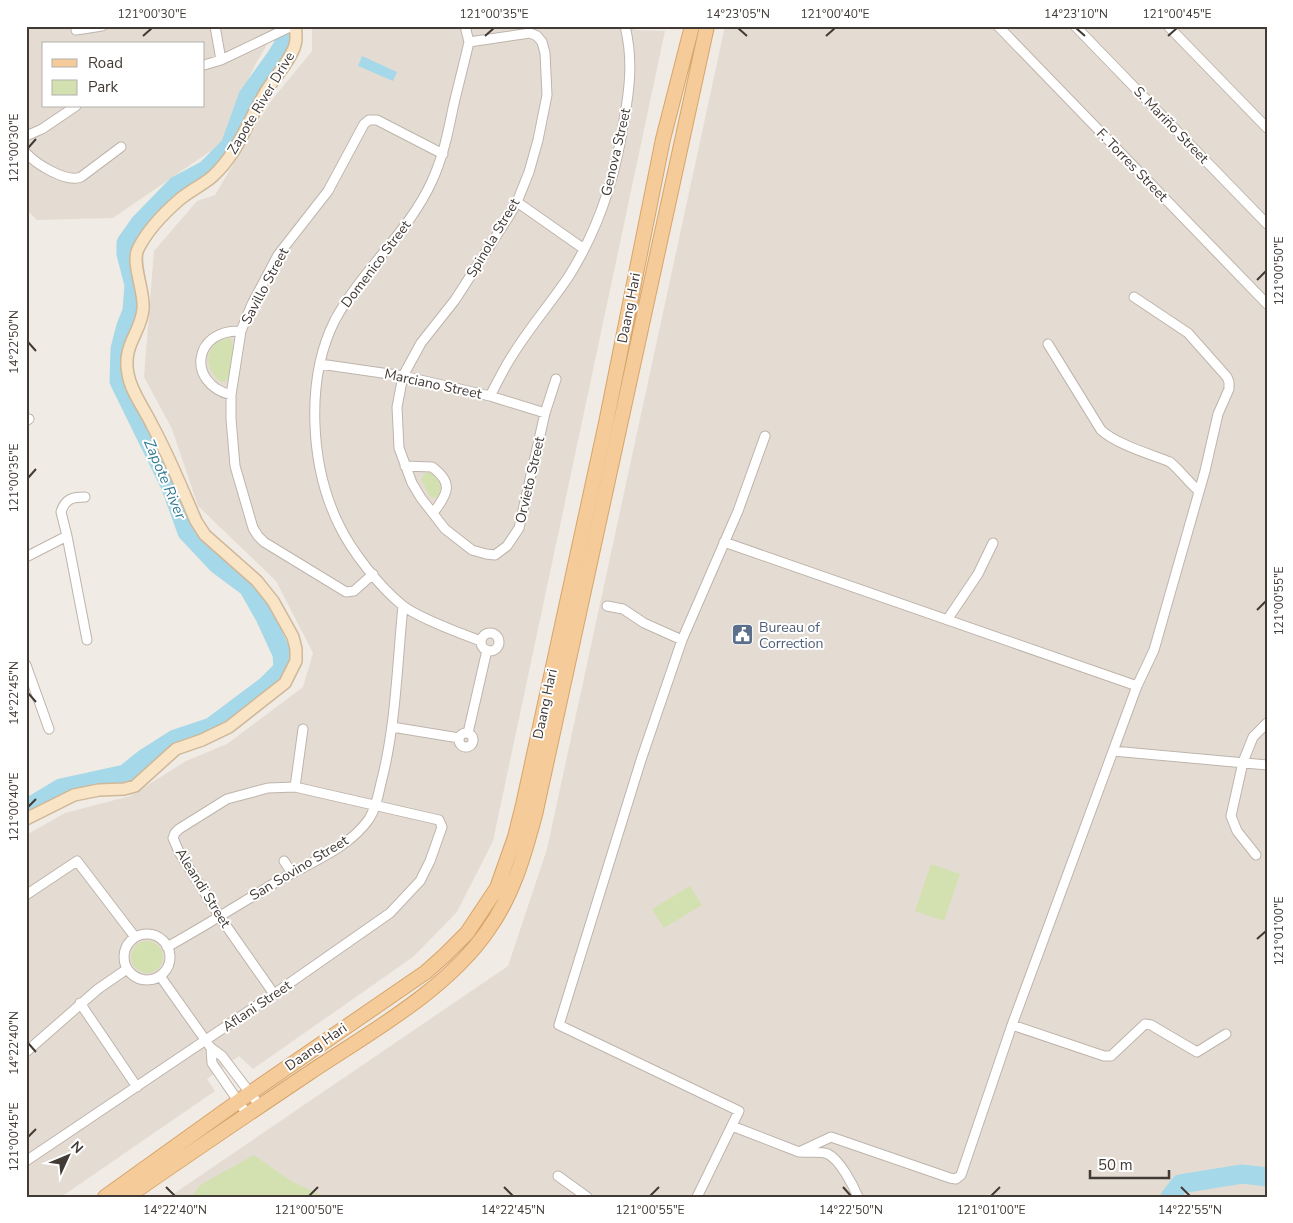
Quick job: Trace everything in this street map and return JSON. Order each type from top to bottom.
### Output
[{"type":"main road","name":"Daang Hari","points":[[127,1197],[384,1023],[428,991],[457,967],[472,950],[488,931],[506,902],[516,881],[535,815],[613,424],[663,139],[692,26]]},
{"type":"main road","name":"Daang Hari","points":[[105,1197],[237,1102],[426,972],[467,933],[497,888],[513,844],[523,805],[707,26]]},
{"type":"street","points":[[76,30],[102,26]]},
{"type":"street","points":[[215,26],[221,60]]},
{"type":"street","points":[[205,65],[221,60],[293,26]]},
{"type":"street","name":"Zapote River Drive","points":[[26,819],[74,795],[99,790],[124,790],[135,786],[176,749],[202,740],[229,727],[262,702],[285,683],[296,661],[293,637],[274,600],[205,535],[196,521],[153,425],[131,384],[126,358],[143,309],[143,296],[137,270],[136,251],[149,232],[180,199],[213,176],[237,148],[264,93],[296,44],[293,26]]},
{"type":"street","name":"Domenico Street","points":[[465,26],[469,42],[443,154],[432,182],[404,227],[349,295],[325,344],[320,364],[314,410],[321,470],[339,525],[352,548],[403,606],[482,641]]},
{"type":"street","name":"Genova Street","points":[[490,396],[511,356],[568,276],[584,249],[606,200],[620,146],[629,91],[630,48],[625,26]]},
{"type":"street","name":"F. Torres Street","points":[[998,26],[1267,304]]},
{"type":"street","name":"S. Mariño Street","points":[[1075,26],[1267,224]]},
{"type":"street","points":[[1168,26],[1267,128]]},
{"type":"street","name":"Spinola Street","points":[[403,376],[422,343],[455,300],[517,202],[534,156],[547,95],[545,53],[542,42],[537,36],[530,33],[469,42]]},
{"type":"street","points":[[26,136],[42,129],[73,108]]},
{"type":"street","name":"Savillo Street","points":[[373,574],[354,591],[346,592],[264,542],[253,528],[235,466],[231,419],[231,395],[241,331],[252,304],[278,255],[328,191],[364,124],[370,120],[377,120],[443,154]]},
{"type":"street","points":[[26,153],[36,163],[68,178],[75,179],[81,177],[121,147]]},
{"type":"street","points":[[517,202],[584,249]]},
{"type":"street","points":[[799,1152],[831,1137],[956,1179],[961,1175],[1012,1025],[1137,686],[1154,650],[1199,491],[1218,414],[1229,389],[1227,377],[1188,333],[1134,297]]},
{"type":"street","points":[[231,395],[218,391],[210,385],[203,372],[202,357],[205,347],[211,339],[220,333],[229,330],[241,331]]},
{"type":"street","points":[[1048,344],[1101,430],[1116,440],[1170,462],[1199,491]]},
{"type":"street","name":"Marciano Street","points":[[320,364],[403,376],[490,396],[545,413]]},
{"type":"street","name":"Orvieto Street","points":[[403,376],[397,407],[397,430],[399,448],[412,482],[421,498],[445,529],[472,550],[495,555],[507,546],[519,528],[545,413],[556,379]]},
{"type":"street","points":[[697,1197],[739,1111],[559,1025],[641,760],[682,640],[738,511],[765,436]]},
{"type":"street","points":[[405,466],[432,467],[444,479],[447,486],[446,494],[433,513]]},
{"type":"street","points":[[85,497],[71,498],[61,512],[87,640]]},
{"type":"street","points":[[26,557],[67,536]]},
{"type":"street","points":[[724,542],[1137,686]]},
{"type":"street","points":[[947,620],[978,574],[993,543]]},
{"type":"street","name":"San Sovino Street","points":[[167,947],[343,844],[369,819],[376,805],[392,727],[403,606]]},
{"type":"street","points":[[607,606],[623,610],[644,623],[682,640]]},
{"type":"street","points":[[489,633],[495,634],[499,639],[499,645],[495,649],[487,650],[483,646],[482,641],[484,635],[489,633]]},
{"type":"street","points":[[468,733],[487,650]]},
{"type":"street","points":[[26,665],[49,729]]},
{"type":"street","points":[[1256,855],[1237,831],[1231,816],[1243,762],[1253,736],[1267,723]]},
{"type":"street","points":[[392,727],[459,738]]},
{"type":"street","points":[[295,787],[303,729]]},
{"type":"street","points":[[459,738],[461,745],[465,747],[470,746],[474,740],[468,733]]},
{"type":"street","points":[[459,738],[462,734],[468,733]]},
{"type":"street","points":[[1113,751],[1267,764]]},
{"type":"street","name":"Aleandi Street","points":[[274,994],[220,917],[176,845],[173,838],[175,833],[228,799],[268,788],[295,787],[434,818]]},
{"type":"street","name":"Aflani Street","points":[[26,1161],[137,1087],[208,1044],[274,994],[390,912],[420,881],[430,861],[442,826],[439,820],[434,818]]},
{"type":"street","points":[[26,895],[77,861],[135,937]]},
{"type":"street","points":[[284,861],[292,873]]},
{"type":"street","points":[[147,934],[153,935],[164,942],[167,947],[170,958],[169,963],[160,976],[154,979],[142,980],[136,978],[127,970],[124,952],[126,946],[135,937],[147,934]]},
{"type":"street","points":[[26,1052],[80,1003],[127,970]]},
{"type":"street","points":[[160,976],[208,1044],[222,1056],[260,1106]]},
{"type":"street","points":[[80,1003],[137,1087]]},
{"type":"street","points":[[1012,1025],[1104,1056],[1111,1056],[1145,1024],[1151,1025],[1197,1052],[1226,1034]]},
{"type":"street","points":[[208,1044],[212,1063],[247,1114]]},
{"type":"street","points":[[732,1126],[799,1152],[827,1154],[834,1159],[848,1178],[858,1197]]},
{"type":"street","points":[[558,1176],[588,1197]]},
{"type":"shaded area","points":[[26,26],[301,26],[268,43],[242,92],[232,119],[227,144],[209,152],[113,218],[37,220],[26,209]]},
{"type":"shaded area","points":[[312,26],[635,26],[635,30],[665,31],[493,841],[457,912],[413,957],[253,1069],[239,1056],[207,1079],[215,1091],[61,1197],[26,1197],[26,835],[65,813],[130,796],[186,761],[227,744],[303,687],[313,653],[276,581],[198,506],[172,429],[144,377],[154,251],[197,201],[215,195],[271,101],[312,51]]},
{"type":"shaded area","points":[[725,26],[1267,26],[1267,1197],[169,1197],[508,966],[547,849]]},
{"type":"green space","points":[[230,338],[233,354],[230,373],[225,382],[222,382],[211,370],[209,356],[215,344]]},
{"type":"green space","points":[[425,473],[431,473],[438,481],[440,491],[437,498],[430,497],[421,479]]},
{"type":"green space","points":[[931,864],[960,874],[944,921],[915,911]]},
{"type":"green space","points":[[690,886],[702,905],[664,928],[652,909]]},
{"type":"green space","points":[[147,941],[153,942],[158,946],[162,951],[162,963],[158,968],[153,972],[147,973],[141,972],[136,968],[132,963],[131,957],[132,951],[136,946],[141,942]]},
{"type":"green space","points":[[254,1155],[291,1181],[325,1197],[192,1197],[200,1185]]},
{"type":"water","points":[[362,56],[397,72],[393,81],[358,66]]},
{"type":"waterway","name":"Zapote River","points":[[26,809],[61,788],[125,774],[145,758],[175,739],[211,727],[267,685],[283,669],[282,654],[265,617],[248,587],[217,564],[187,532],[170,485],[119,381],[120,349],[132,311],[134,285],[126,254],[126,243],[140,223],[176,186],[206,170],[230,146],[248,96],[284,44],[283,26]]},
{"type":"waterway","points":[[1170,1197],[1180,1184],[1242,1174],[1267,1177]]},
{"type":"place","name":"Bureau of Correction","points":[[743,635]]}]
